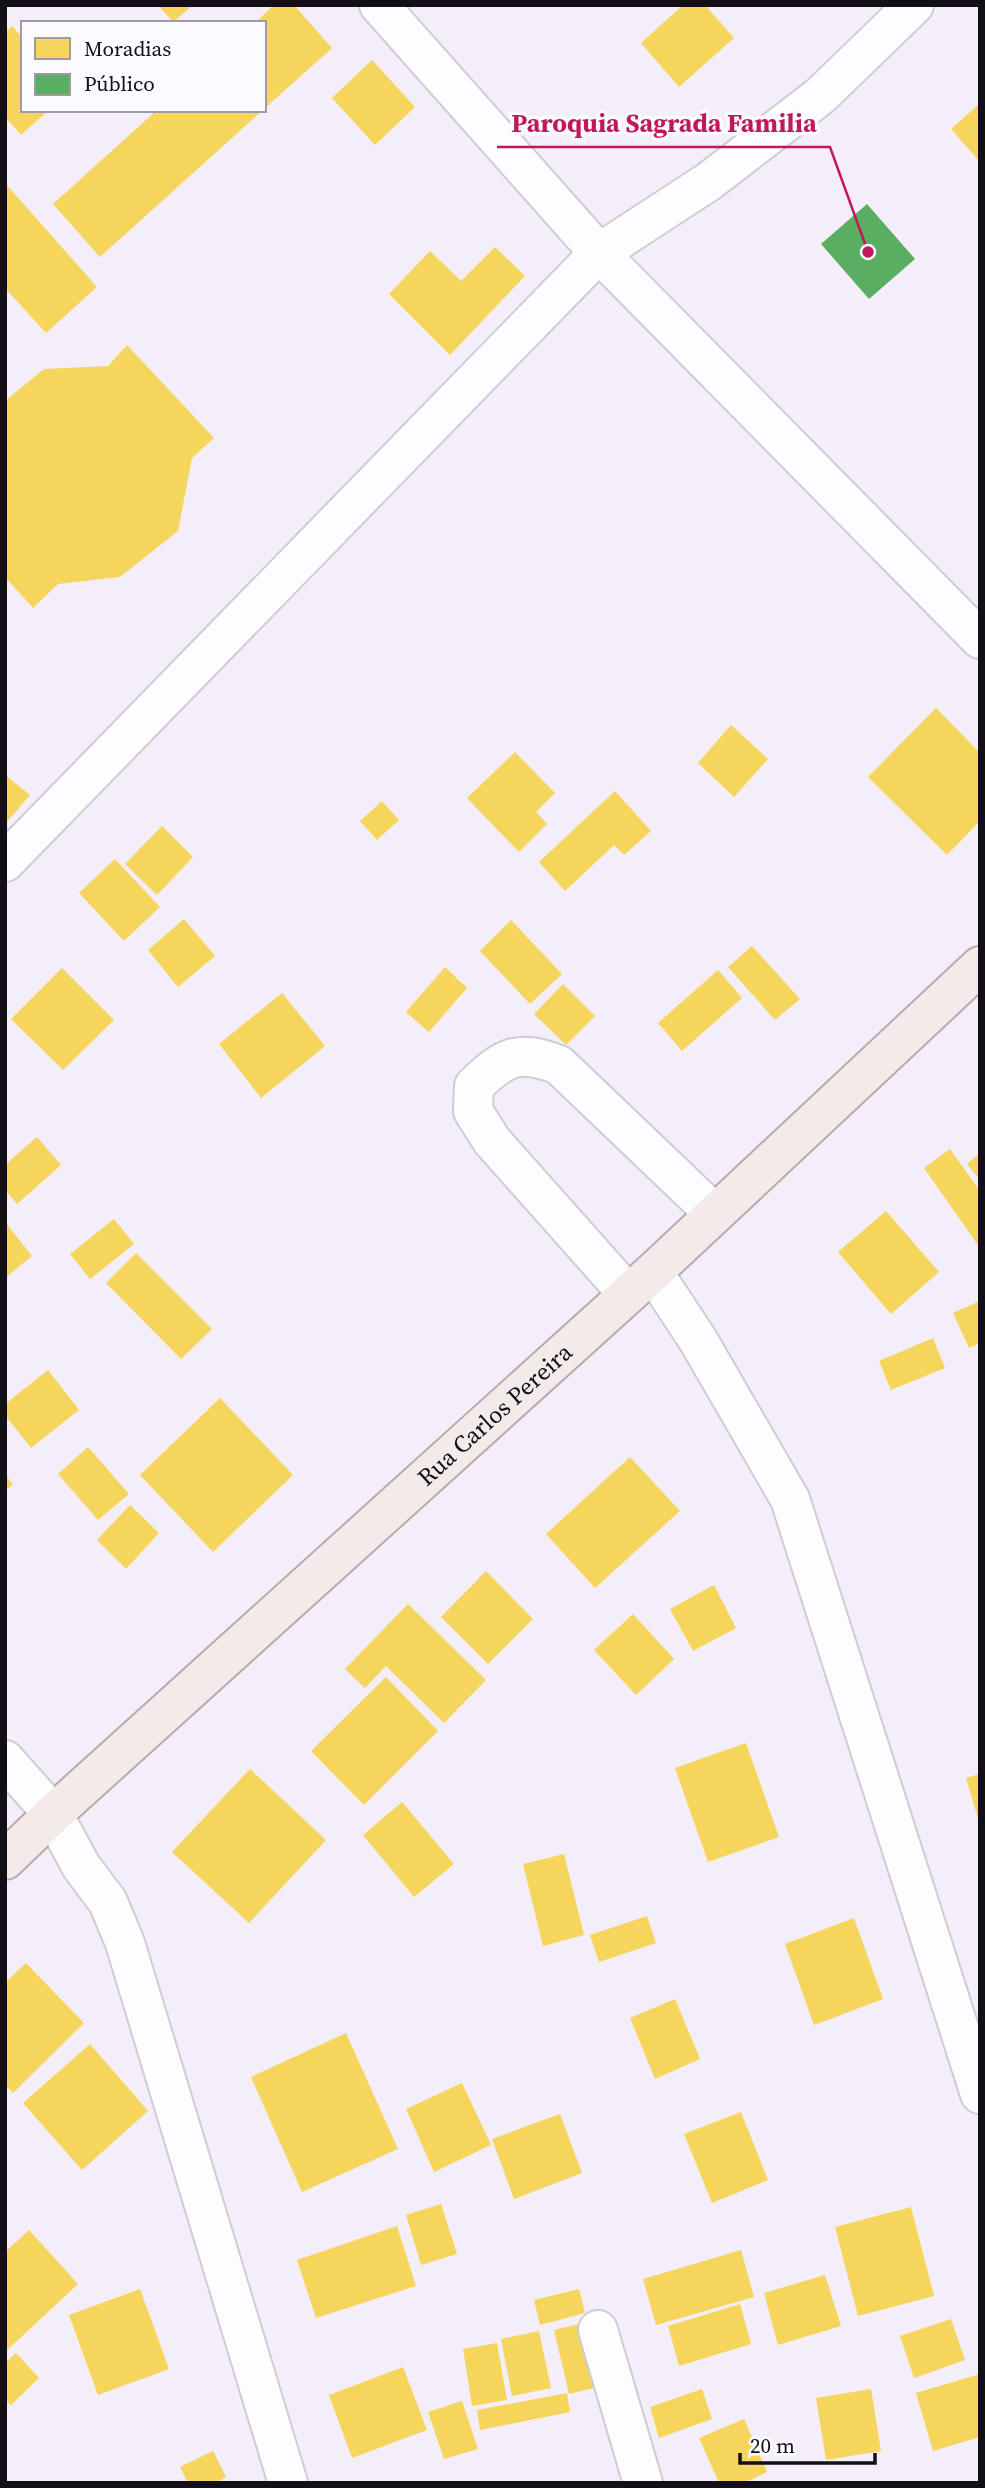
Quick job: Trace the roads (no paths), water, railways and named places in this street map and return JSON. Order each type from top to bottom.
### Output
[{"type":"main road","name":"Rua Carlos Pereira","points":[[5,1860],[640,1283],[980,966]]},
{"type":"street","points":[[379,5],[599,253],[980,639]]},
{"type":"street","points":[[5,862],[599,253],[708,183],[820,96],[914,5]]},
{"type":"street","points":[[715,1214],[559,1065],[534,1055],[499,1062],[474,1086],[473,1111],[492,1141],[698,1340],[790,1500],[980,2094]]},
{"type":"street","points":[[5,1760],[53,1814],[81,1866],[108,1902],[125,1943],[288,2483]]},
{"type":"street","points":[[597,2330],[643,2483]]},
{"type":"place","name":"Paroquia Sagrada Familia","points":[[868,252]]}]
